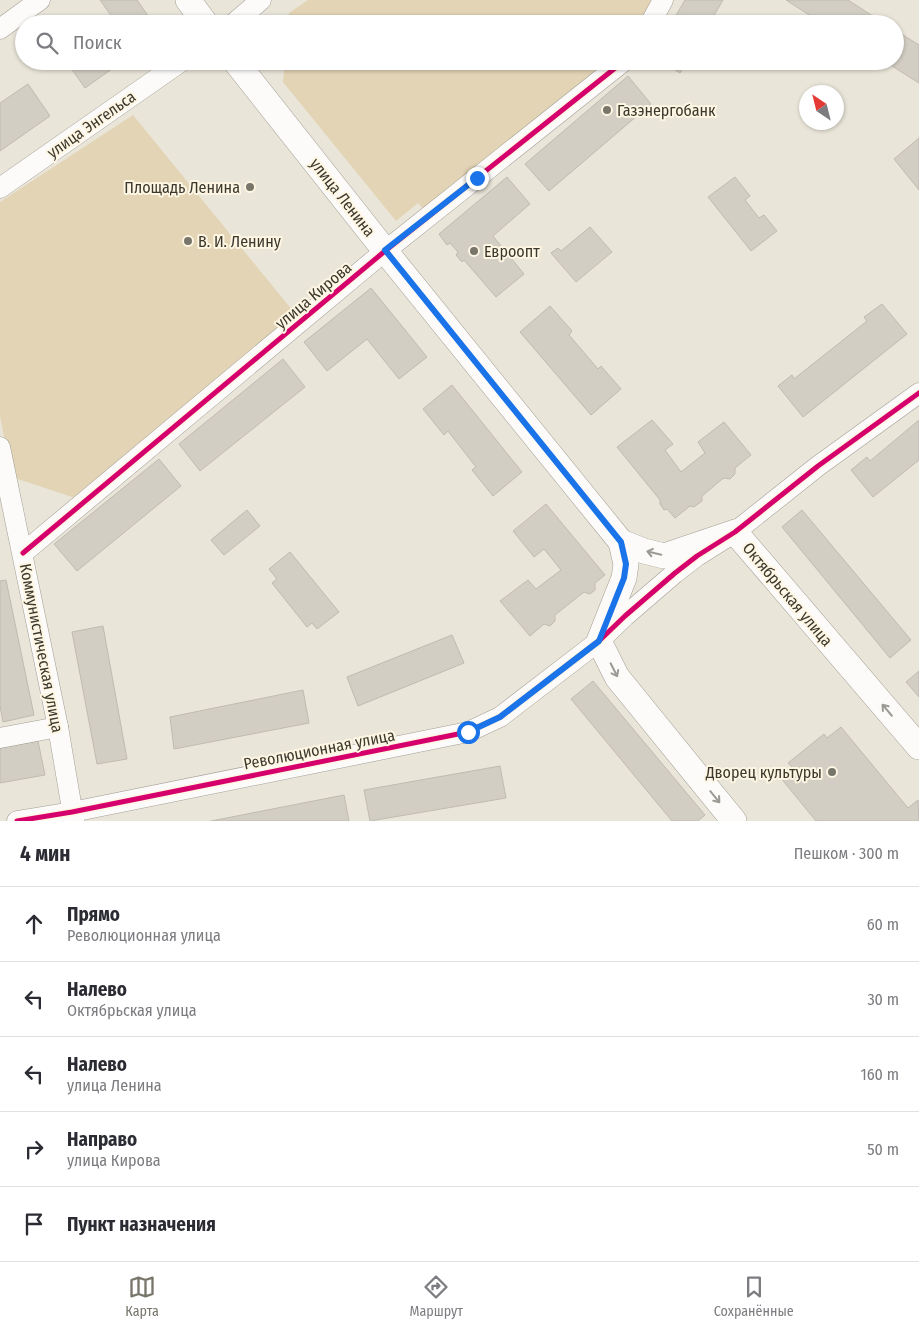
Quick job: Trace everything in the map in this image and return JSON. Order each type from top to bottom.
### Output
[{"type":"main road","points":[[188,0],[199,15]]},
{"type":"main road","name":"улица Ленина","points":[[242,70],[621,542]]},
{"type":"main road","name":"Октябрьская улица","points":[[621,542],[664,556],[735,532],[919,748]]},
{"type":"main road","points":[[621,542],[626,564],[624,578],[599,641],[617,677],[734,821]]},
{"type":"street","points":[[19,15],[40,0]]},
{"type":"street","points":[[244,15],[261,0]]},
{"type":"street","points":[[655,15],[663,0]]},
{"type":"street","points":[[0,29],[15,18]]},
{"type":"street","name":"улица Энгельса","points":[[0,188],[169,70]]},
{"type":"street","name":"улица Кирова","points":[[23,553],[385,250],[613,70]]},
{"type":"street","points":[[735,532],[818,466],[919,393]]},
{"type":"street","name":"Коммунистическая улица","points":[[0,447],[58,727],[73,816]]},
{"type":"street","name":"Революционная улица","points":[[17,821],[73,816],[468,732],[500,717],[599,641],[675,573],[697,556],[735,532]]},
{"type":"street","points":[[0,738],[58,727]]},
{"type":"shaded area","points":[[308,0],[658,0],[647,15],[289,15]]},
{"type":"shaded area","points":[[284,70],[599,70],[425,211],[418,203],[396,221],[283,82]]},
{"type":"shaded area","points":[[133,115],[297,316],[75,498],[12,477],[0,416],[0,202]]},
{"type":"building","points":[[100,0],[137,0],[148,15],[111,15]]},
{"type":"building","points":[[685,0],[723,0],[714,15],[676,15]]},
{"type":"building","points":[[786,0],[848,0],[871,15],[809,15]]},
{"type":"building","points":[[904,36],[919,45],[919,83],[898,70],[904,70]]},
{"type":"building","points":[[72,70],[110,70],[85,88]]},
{"type":"building","points":[[628,76],[651,104],[549,191],[525,164]]},
{"type":"building","points":[[28,84],[50,116],[0,151],[0,103]]},
{"type":"building","points":[[919,138],[919,190],[894,159]]},
{"type":"building","points":[[507,177],[530,204],[493,236],[524,274],[496,297],[464,260],[462,262],[456,255],[458,252],[450,243],[447,245],[439,234]]},
{"type":"building","points":[[735,177],[750,196],[745,200],[759,218],[764,215],[777,231],[751,251],[708,197]]},
{"type":"building","points":[[590,227],[612,252],[576,282],[551,253],[558,248],[561,251]]},
{"type":"building","points":[[371,288],[427,357],[399,379],[367,339],[327,371],[304,342]]},
{"type":"building","points":[[882,304],[907,334],[803,417],[778,386],[792,375],[794,379],[867,321],[864,317]]},
{"type":"building","points":[[550,306],[572,331],[569,335],[598,369],[601,366],[621,389],[591,415],[520,332]]},
{"type":"building","points":[[283,359],[305,387],[200,471],[179,444]]},
{"type":"building","points":[[452,385],[522,472],[493,496],[472,470],[476,467],[448,431],[444,435],[423,409]]},
{"type":"building","points":[[652,420],[673,444],[665,450],[681,472],[705,453],[698,442],[724,422],[751,455],[735,468],[735,474],[730,479],[724,478],[721,480],[702,496],[702,501],[694,507],[690,506],[675,518],[667,509],[664,510],[660,500],[617,447]]},
{"type":"building","points":[[919,420],[919,460],[873,497],[851,470],[867,457],[870,461]]},
{"type":"building","points":[[159,459],[181,486],[77,571],[54,544]]},
{"type":"building","points":[[546,504],[605,575],[595,583],[595,590],[590,594],[584,592],[555,615],[555,621],[550,626],[544,624],[530,636],[500,601],[528,580],[536,589],[561,570],[544,549],[534,557],[513,531]]},
{"type":"building","points":[[247,510],[260,526],[224,555],[211,540]]},
{"type":"building","points":[[802,510],[911,640],[890,658],[782,527]]},
{"type":"building","points":[[290,552],[339,612],[317,629],[312,623],[307,627],[272,583],[277,579],[269,569]]},
{"type":"building","points":[[6,580],[34,715],[3,722],[0,706],[0,581]]},
{"type":"building","points":[[103,626],[127,759],[97,764],[72,632]]},
{"type":"building","points":[[452,635],[464,663],[358,706],[347,677]]},
{"type":"building","points":[[919,671],[919,697],[906,682]]},
{"type":"building","points":[[593,681],[705,815],[698,821],[672,821],[571,699]]},
{"type":"building","points":[[303,690],[309,723],[174,749],[170,717]]},
{"type":"building","name":"Дворец культуры","points":[[841,727],[908,808],[918,800],[919,821],[816,821],[780,777],[792,767],[788,763],[824,734],[827,738]]},
{"type":"building","points":[[38,741],[45,775],[0,783],[0,748]]},
{"type":"building","points":[[500,766],[506,798],[370,821],[364,790]]},
{"type":"building","points":[[344,795],[349,821],[211,821]]},
{"type":"cycle path","points":[[23,553],[385,251],[613,70]]},
{"type":"cycle path","points":[[17,821],[72,812],[468,732],[500,717],[599,641],[675,573],[697,556],[735,532],[818,466],[919,393]]},
{"type":"place","name":"Газэнергобанк","points":[[607,110]]},
{"type":"place","name":"Площадь Ленина","points":[[250,187]]},
{"type":"place","name":"В. И. Ленину","points":[[188,241]]},
{"type":"place","name":"Евроопт","points":[[474,251]]},
{"type":"place","name":"Дворец культуры","points":[[832,772]]},
{"type":"route","points":[[468,732],[500,717],[599,641],[624,578],[626,564],[621,542],[385,250],[477,178]]}]
